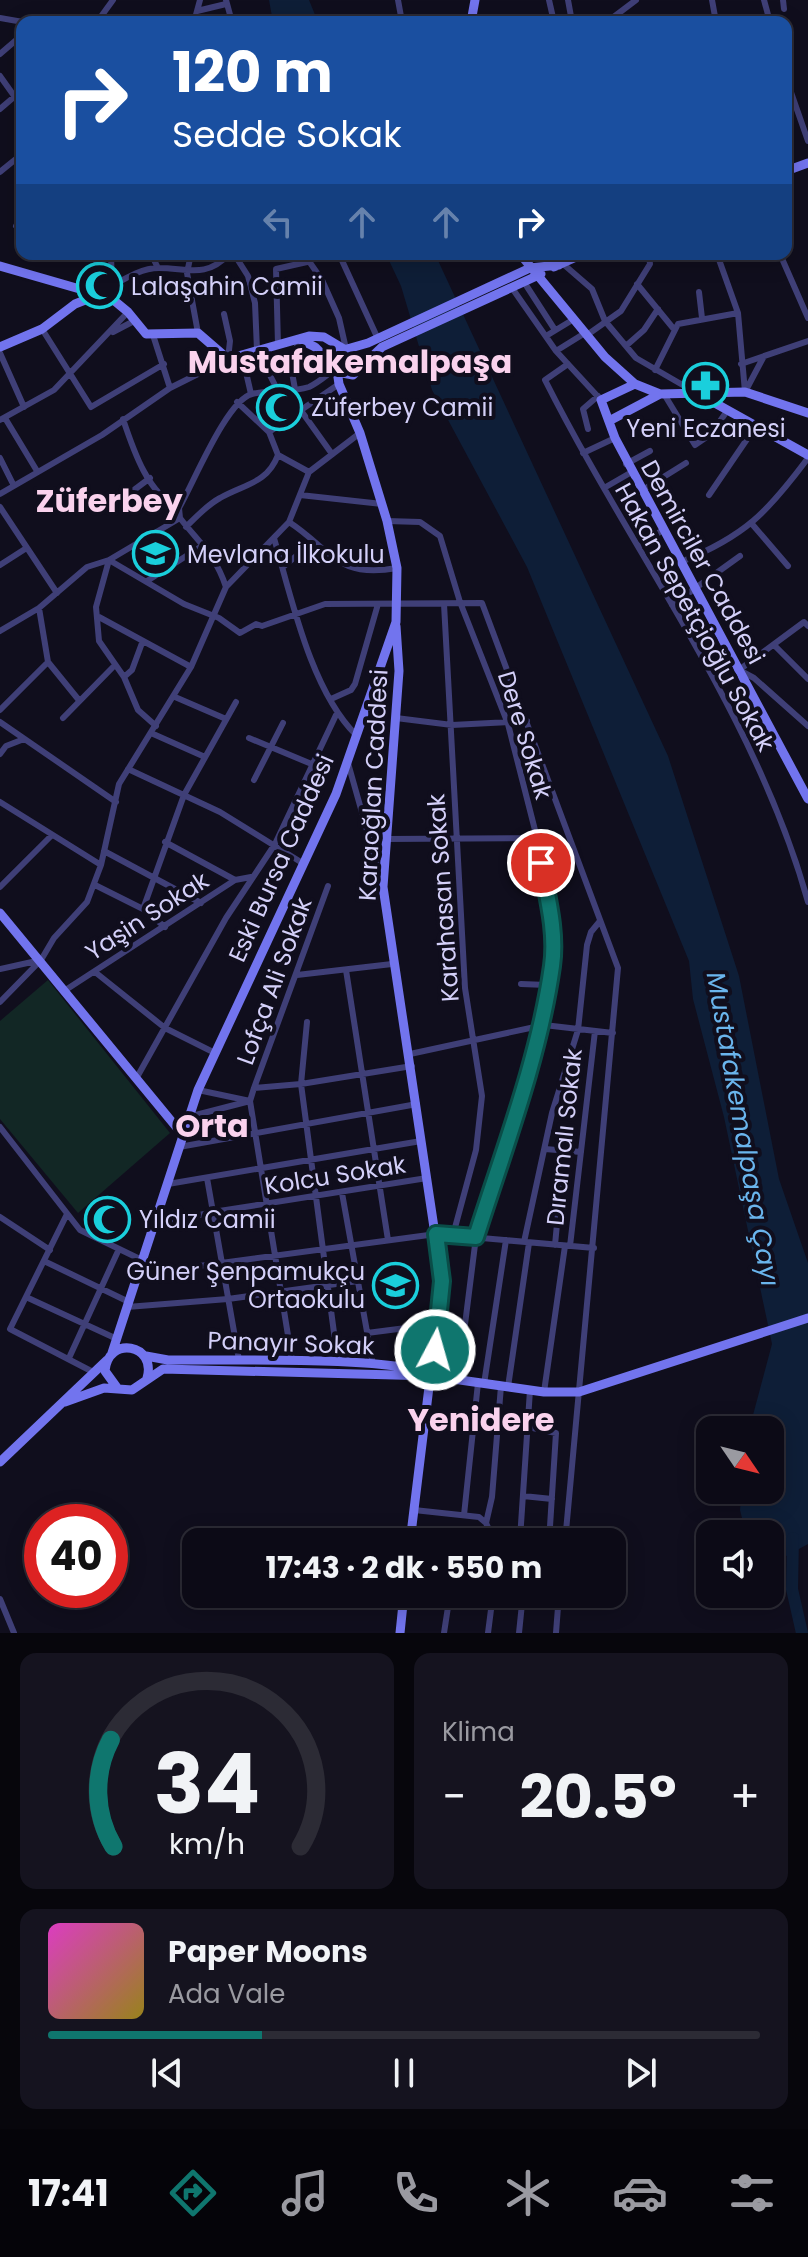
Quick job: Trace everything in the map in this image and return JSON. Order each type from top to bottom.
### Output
[{"type":"street","points":[[196,16],[200,0]]},
{"type":"street","points":[[616,16],[636,0]]},
{"type":"street","points":[[783,0],[784,9]]},
{"type":"street","points":[[197,11],[226,2]]},
{"type":"street","points":[[0,54],[16,40]]},
{"type":"street","points":[[0,76],[16,100]]},
{"type":"street","points":[[792,95],[808,141]]},
{"type":"street","points":[[0,109],[14,97]]},
{"type":"street","points":[[0,172],[16,159]]},
{"type":"street","points":[[95,260],[112,283]]},
{"type":"street","points":[[107,296],[112,283],[111,260]]},
{"type":"street","points":[[154,260],[158,268]]},
{"type":"street","points":[[190,260],[187,273],[198,333],[228,359]]},
{"type":"street","points":[[236,260],[248,276],[255,303],[257,350],[278,391]]},
{"type":"street","points":[[342,260],[380,343]]},
{"type":"street","points":[[524,260],[530,268]]},
{"type":"street","points":[[226,587],[219,566],[205,544],[186,527],[180,518],[179,508],[211,450],[221,423],[237,402],[251,394],[310,386],[335,369],[337,353],[380,343],[494,291],[541,262],[561,264],[570,260]]},
{"type":"street","points":[[556,351],[621,311],[650,260]]},
{"type":"street","points":[[719,260],[738,313],[745,392]]},
{"type":"street","points":[[783,260],[805,305],[808,318]]},
{"type":"street","points":[[112,283],[158,268],[187,273],[223,261]]},
{"type":"street","points":[[278,345],[276,269],[307,262],[322,280],[339,318],[346,349]]},
{"type":"street","points":[[494,291],[524,282],[541,262]]},
{"type":"street","points":[[541,262],[561,264],[592,289],[605,321],[636,358],[808,456],[752,524],[722,546],[681,562]]},
{"type":"street","points":[[541,262],[586,334],[622,376],[662,394],[695,445],[711,434],[727,411]]},
{"type":"street","points":[[0,266],[107,296],[153,335],[170,388]]},
{"type":"street","points":[[524,282],[555,330]]},
{"type":"street","points":[[637,284],[673,328]]},
{"type":"street","name":"Demirciler Caddesi","points":[[512,288],[556,351],[599,398],[628,469],[664,529],[808,799]]},
{"type":"street","points":[[699,292],[702,318]]},
{"type":"street","points":[[24,407],[0,350],[42,329],[75,304],[107,296]]},
{"type":"street","points":[[627,345],[644,330],[658,309]]},
{"type":"street","points":[[655,370],[673,328],[685,321],[738,313]]},
{"type":"street","points":[[224,314],[230,341],[228,359]]},
{"type":"street","points":[[37,471],[3,419],[54,390],[131,316]]},
{"type":"street","points":[[546,336],[574,319]]},
{"type":"street","points":[[42,329],[91,407],[164,364]]},
{"type":"street","points":[[153,335],[198,333]]},
{"type":"street","points":[[0,494],[170,388],[228,359],[299,339],[324,337],[359,356],[359,369]]},
{"type":"street","points":[[299,339],[315,347],[335,369],[349,376],[359,369],[380,343]]},
{"type":"street","points":[[295,389],[291,367],[299,339]]},
{"type":"street","points":[[741,364],[808,341]]},
{"type":"street","points":[[242,355],[251,394]]},
{"type":"street","points":[[745,392],[763,358]]},
{"type":"street","name":"Hakan Sepetçioğlu Sokak","points":[[568,364],[545,380],[583,453],[672,605],[781,816],[808,902]]},
{"type":"street","name":"Eski Bursa Caddesi","points":[[0,1462],[110,1356],[140,1274],[198,1090],[213,1052],[304,864],[347,760],[396,622],[397,568],[387,521],[360,433],[335,369]]},
{"type":"street","points":[[269,432],[339,384]]},
{"type":"street","points":[[588,429],[583,409],[599,398],[635,384]]},
{"type":"street","points":[[609,421],[662,394],[695,392],[745,392],[808,413]]},
{"type":"street","points":[[186,527],[218,498],[259,482],[273,470],[278,455],[269,432],[237,402]]},
{"type":"street","points":[[302,412],[332,454]]},
{"type":"street","points":[[123,419],[135,457],[164,498],[179,508]]},
{"type":"street","points":[[709,495],[756,426]]},
{"type":"street","points":[[0,1002],[41,960],[54,938],[87,902],[101,865],[119,784],[175,697],[226,587],[289,522],[309,472],[360,433]]},
{"type":"street","points":[[583,453],[615,438]]},
{"type":"street","points":[[604,488],[650,451]]},
{"type":"street","points":[[278,455],[309,472]]},
{"type":"street","points":[[0,458],[13,484]]},
{"type":"street","points":[[641,491],[686,463]]},
{"type":"street","points":[[130,493],[150,478]]},
{"type":"street","points":[[300,495],[382,504]]},
{"type":"street","points":[[0,507],[57,593]]},
{"type":"street","points":[[0,631],[39,608],[87,567],[109,560],[180,518]]},
{"type":"street","name":"Dere Sokak","points":[[387,521],[420,522],[440,536],[460,602],[508,724],[537,838],[553,938],[538,1027],[476,1237],[458,1380]]},
{"type":"street","points":[[289,522],[330,558],[351,567],[376,572],[397,568]]},
{"type":"street","points":[[752,524],[788,566]]},
{"type":"street","points":[[640,546],[664,529]]},
{"type":"street","points":[[274,538],[296,614],[336,715],[356,735]]},
{"type":"street","points":[[283,567],[313,542]]},
{"type":"street","points":[[147,581],[205,544]]},
{"type":"street","points":[[0,565],[25,549]]},
{"type":"street","points":[[672,605],[740,556]]},
{"type":"street","points":[[109,560],[240,633],[256,624],[262,626],[325,604],[482,603],[618,968],[566,1528]]},
{"type":"street","points":[[109,560],[96,607],[99,641],[124,677],[138,710],[154,729],[205,757]]},
{"type":"street","points":[[331,699],[351,690],[355,684],[378,604]]},
{"type":"street","name":"Karahasan Sokak","points":[[444,604],[465,988],[476,1041],[482,1096],[480,1123],[453,1235]]},
{"type":"street","points":[[39,608],[48,662],[78,699]]},
{"type":"street","points":[[99,617],[191,667]]},
{"type":"street","name":"Karaoğlan Caddesi","points":[[396,622],[399,671],[383,887],[392,964],[412,1066],[436,1234]]},
{"type":"street","points":[[806,624],[739,670],[754,678],[807,725]]},
{"type":"street","points":[[124,677],[132,670],[142,643]]},
{"type":"street","points":[[774,645],[808,679]]},
{"type":"street","points":[[0,710],[48,662]]},
{"type":"street","points":[[63,718],[78,699],[114,666]]},
{"type":"street","points":[[175,697],[226,719]]},
{"type":"street","points":[[143,909],[184,795],[236,702]]},
{"type":"street","points":[[135,1080],[251,877],[275,844],[336,715]]},
{"type":"street","points":[[396,718],[452,725],[527,721]]},
{"type":"street","points":[[254,780],[283,723]]},
{"type":"street","points":[[2,724],[116,802]]},
{"type":"street","points":[[2,724],[6,746]]},
{"type":"street","points":[[249,738],[314,765]]},
{"type":"street","points":[[0,754],[6,746],[24,739]]},
{"type":"street","points":[[347,760],[383,887]]},
{"type":"street","points":[[128,769],[275,844],[304,864]]},
{"type":"street","points":[[0,802],[101,865]]},
{"type":"street","points":[[0,887],[52,835]]},
{"type":"street","points":[[386,839],[537,838]]},
{"type":"street","points":[[165,842],[235,880]]},
{"type":"street","points":[[104,851],[201,903]]},
{"type":"street","name":"Yaşin Sokak","points":[[64,991],[235,880],[251,877]]},
{"type":"street","points":[[95,885],[143,909],[165,927]]},
{"type":"street","name":"Lofça Ali Sokak","points":[[292,1360],[250,1101],[328,886]]},
{"type":"street","points":[[0,913],[182,1134]]},
{"type":"street","points":[[486,1523],[526,1243],[545,1149],[578,1030],[587,945],[600,921]]},
{"type":"street","points":[[0,969],[41,960]]},
{"type":"street","points":[[297,975],[392,964]]},
{"type":"street","points":[[346,970],[388,1240]]},
{"type":"street","points":[[95,972],[165,1028],[213,1052]]},
{"type":"street","points":[[521,984],[547,985]]},
{"type":"street","points":[[307,1022],[301,1084],[338,1363]]},
{"type":"street","points":[[410,1054],[538,1027],[613,1033]]},
{"type":"street","name":"Dıramalı Sokak","points":[[544,1392],[581,1152],[595,1031]]},
{"type":"street","points":[[254,1088],[301,1084],[412,1066]]},
{"type":"street","points":[[198,1090],[250,1101]]},
{"type":"street","points":[[188,1117],[250,1101]]},
{"type":"street","points":[[179,1147],[254,1131],[417,1104]]},
{"type":"street","points":[[0,1127],[80,1230],[144,1261]]},
{"type":"street","points":[[168,1184],[422,1141]]},
{"type":"street","points":[[545,1149],[581,1152]]},
{"type":"street","points":[[555,1245],[564,1150]]},
{"type":"street","points":[[207,1178],[239,1360]]},
{"type":"street","name":"Kolcu Sokak","points":[[155,1225],[213,1212],[427,1178]]},
{"type":"street","points":[[342,1193],[373,1365]]},
{"type":"street","points":[[67,1214],[10,1329],[95,1373]]},
{"type":"street","points":[[0,1217],[50,1250]]},
{"type":"street","points":[[140,1274],[436,1234],[594,1248]]},
{"type":"street","points":[[412,1528],[442,1281],[436,1234]]},
{"type":"street","points":[[464,1515],[481,1383],[506,1240]]},
{"type":"street","points":[[69,1358],[119,1249]]},
{"type":"street","points":[[44,1261],[101,1289],[127,1308],[228,1299],[358,1281]]},
{"type":"street","points":[[26,1297],[117,1339]]},
{"type":"street","points":[[65,1402],[104,1388],[132,1390],[146,1381],[150,1370],[146,1356],[134,1347],[124,1330],[127,1308]]},
{"type":"street","points":[[432,1376],[544,1392],[579,1392],[808,1318]]},
{"type":"street","points":[[367,1333],[437,1324]]},
{"type":"street","points":[[118,1389],[107,1378],[110,1356],[120,1348],[134,1347]]},
{"type":"street","name":"Panayır Sokak","points":[[146,1356],[373,1365],[421,1371],[432,1376]]},
{"type":"street","name":"Panayır Sokak","points":[[146,1381],[163,1369],[432,1376]]},
{"type":"street","points":[[521,1528],[530,1390]]},
{"type":"street","points":[[528,1427],[556,1433],[550,1528]]},
{"type":"street","points":[[523,1496],[552,1499]]},
{"type":"street","points":[[414,1510],[479,1517],[488,1528]]},
{"type":"street","points":[[0,1599],[14,1633]]},
{"type":"street","points":[[400,1633],[403,1608]]},
{"type":"street","points":[[444,1633],[448,1608]]},
{"type":"street","points":[[488,1633],[491,1608]]},
{"type":"street","points":[[519,1633],[522,1608]]},
{"type":"street","points":[[556,1633],[558,1608]]},
{"type":"green space","points":[[48,980],[170,1133],[78,1213],[0,1119],[0,1021]]},
{"type":"water","points":[[269,0],[309,0],[316,16],[272,16]]},
{"type":"water","points":[[389,260],[438,260],[668,756],[739,976],[779,1179],[808,1263],[808,1544],[784,1557],[784,1520],[742,1520],[740,1510],[741,1504],[784,1504],[784,1416],[753,1416],[772,1344],[724,1117],[693,999],[689,961],[527,567],[432,390],[401,286]]},
{"type":"waterway","name":"Mustafakemalpaşa Çayı","points":[[793,1538],[792,1589],[802,1633]]},
{"type":"place","name":"Lalaşahin Camii","points":[[100,286]]},
{"type":"place","name":"Yeni Eczanesi","points":[[706,386]]},
{"type":"place","name":"Züferbey Camii","points":[[280,407]]},
{"type":"place","name":"Mevlana İlkokulu","points":[[156,554]]},
{"type":"place","name":"Yıldız Camii","points":[[108,1219]]},
{"type":"place","name":"Güner Şenpamukçu Ortaokulu","points":[[396,1285]]},
{"type":"district","name":"Mustafakemalpaşa","points":[[350,361]]},
{"type":"district","name":"Züferbey","points":[[109,500]]},
{"type":"district","name":"Orta","points":[[212,1125]]},
{"type":"district","name":"Yenidere","points":[[481,1419]]},
{"type":"route","points":[[435,1350],[442,1281],[436,1234],[476,1237],[522,1088],[552,965],[553,938],[541,863]]}]
